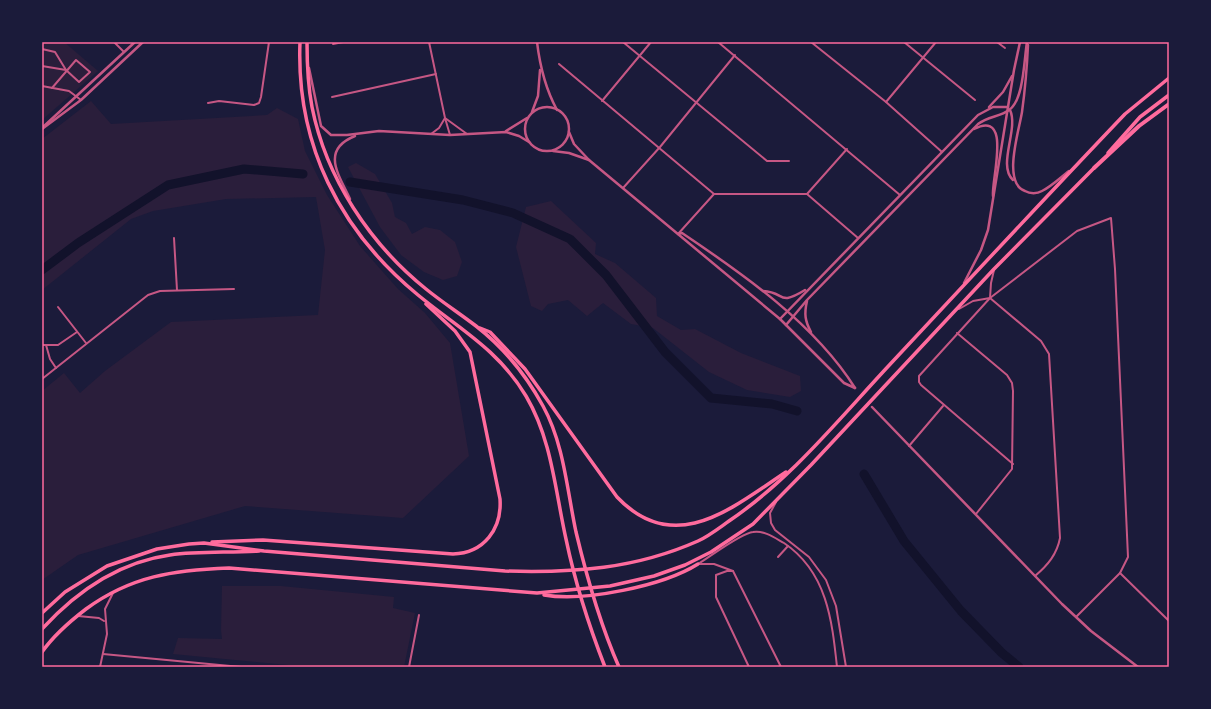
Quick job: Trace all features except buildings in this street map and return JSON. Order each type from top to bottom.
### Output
[{"type":"highway","points":[[1094,168],[1139,126],[1169,104]]},
{"type":"main road","points":[[42,614],[65,592],[107,566],[157,549],[204,543],[263,540],[453,554],[472,550],[494,533],[500,516],[500,499],[473,361],[462,338],[370,249],[334,195],[312,143],[304,115],[299,69],[300,42]]},
{"type":"main road","points":[[307,42],[313,108],[320,134],[337,178],[354,210],[382,247],[400,266],[426,289],[475,325],[522,372],[544,408],[560,453],[576,532],[594,600],[602,626],[620,667]]},
{"type":"main road","points":[[204,543],[264,551],[505,571],[566,572],[604,568],[660,556],[701,540],[770,491],[1125,114],[1169,78]]},
{"type":"main road","points":[[537,594],[610,586],[654,576],[685,565],[711,552],[753,524],[959,309],[994,269],[1094,168],[1140,117],[1169,95]]},
{"type":"main road","points":[[419,296],[483,345],[515,381],[529,402],[548,446],[572,564],[605,667]]},
{"type":"main road","points":[[475,325],[490,332],[525,369],[617,497],[631,511],[641,517],[672,525],[694,524],[743,502],[794,467]]},
{"type":"main road","points":[[42,629],[70,601],[84,590],[101,580],[134,565],[169,555],[264,551]]},
{"type":"main road","points":[[42,652],[76,616],[104,596],[117,589],[145,579],[180,571],[229,568],[558,596],[611,592],[660,580],[698,564]]},
{"type":"street","points":[[114,42],[124,52]]},
{"type":"street","points":[[42,129],[135,42]]},
{"type":"street","points":[[42,129],[81,100],[144,42]]},
{"type":"street","points":[[208,102],[219,101],[254,105],[259,103],[262,98],[269,42]]},
{"type":"street","points":[[333,44],[343,42]]},
{"type":"street","points":[[429,42],[450,135]]},
{"type":"street","points":[[506,132],[528,118],[532,113],[538,96],[540,68],[537,42]]},
{"type":"street","points":[[623,42],[767,161],[789,161]]},
{"type":"street","points":[[602,101],[651,42]]},
{"type":"street","points":[[718,42],[900,195]]},
{"type":"street","points":[[811,42],[886,102],[942,152]]},
{"type":"street","points":[[904,42],[975,100]]},
{"type":"street","points":[[886,102],[936,42]]},
{"type":"street","points":[[997,42],[1005,48]]},
{"type":"street","points":[[962,287],[985,240],[994,199],[1014,70],[1020,42]]},
{"type":"street","points":[[786,325],[807,300],[971,132],[985,119],[1008,110],[1017,102],[1020,92],[1027,42]]},
{"type":"street","points":[[1013,180],[1013,161],[1025,85],[1027,42]]},
{"type":"street","points":[[42,49],[55,52],[66,70],[80,82],[90,72],[76,60],[66,70],[52,88]]},
{"type":"street","points":[[623,188],[660,147],[735,55]]},
{"type":"street","points":[[308,61],[321,126],[331,135],[359,134],[379,131],[450,135],[506,132],[520,136],[539,150],[569,153],[590,160]]},
{"type":"street","points":[[559,64],[602,101],[660,147],[714,194],[807,194],[858,238]]},
{"type":"street","points":[[42,66],[66,70]]},
{"type":"street","points":[[540,68],[548,93],[557,110],[567,121],[569,132],[574,144],[590,160],[780,319],[844,383],[855,388],[814,336],[805,321],[804,311],[807,300]]},
{"type":"street","points":[[780,319],[807,289],[978,114],[986,109],[1003,92],[1014,70]]},
{"type":"street","points":[[332,97],[436,74]]},
{"type":"street","points":[[42,86],[68,91],[81,100]]},
{"type":"street","points":[[986,109],[996,106],[1008,110]]},
{"type":"street","points":[[532,113],[546,107],[557,110]]},
{"type":"street","points":[[1008,110],[1013,126],[1007,167],[1008,174],[1019,189],[1038,193],[1048,188],[1076,165]]},
{"type":"street","points":[[445,118],[467,134]]},
{"type":"street","points":[[430,134],[439,128],[445,118]]},
{"type":"street","points":[[528,118],[525,130],[529,142]]},
{"type":"street","points":[[971,132],[976,128],[986,126],[992,127],[998,136],[993,188],[994,199]]},
{"type":"street","points":[[551,151],[563,144],[569,132]]},
{"type":"street","points":[[354,210],[336,169],[335,158],[336,150],[340,144],[359,134]]},
{"type":"street","points":[[807,194],[847,149]]},
{"type":"street","points":[[678,234],[714,194]]},
{"type":"street","points":[[1013,464],[943,406],[921,386],[918,380],[921,374],[990,298],[1077,231],[1111,218],[1115,269],[1128,557],[1120,573],[1076,617]]},
{"type":"street","points":[[678,234],[682,233],[733,267],[814,336]]},
{"type":"street","points":[[174,238],[177,290]]},
{"type":"street","points":[[994,269],[990,284],[990,298],[1041,341],[1049,354],[1060,538],[1055,553],[1048,564],[1035,576]]},
{"type":"street","points":[[42,379],[148,295],[160,291],[234,289]]},
{"type":"street","points":[[763,291],[787,299],[807,289]]},
{"type":"street","points":[[959,309],[973,301],[990,298]]},
{"type":"street","points":[[58,307],[86,343]]},
{"type":"street","points":[[42,345],[62,343],[77,332]]},
{"type":"street","points":[[957,333],[1010,378],[1013,391],[1013,464],[1007,477],[976,514]]},
{"type":"street","points":[[46,345],[50,359],[56,368]]},
{"type":"street","points":[[909,446],[943,406]]},
{"type":"street","points":[[872,407],[1076,617],[1098,638],[1138,667]]},
{"type":"street","points":[[779,498],[770,513],[771,523],[775,530],[809,557],[826,580],[836,606],[846,667]]},
{"type":"street","points":[[698,564],[752,532],[762,533],[774,537],[788,546],[815,575],[826,598],[832,624],[837,667]]},
{"type":"street","points":[[778,557],[788,546]]},
{"type":"street","points":[[698,564],[714,564],[733,571],[781,667]]},
{"type":"street","points":[[733,571],[727,571],[716,576],[715,593],[749,667]]},
{"type":"street","points":[[1120,573],[1169,621]]},
{"type":"street","points":[[100,667],[107,634],[105,622],[106,606],[117,589]]},
{"type":"street","points":[[76,616],[99,618],[105,622]]},
{"type":"street","points":[[409,667],[419,616]]},
{"type":"street","points":[[103,654],[241,667]]},
{"type":"shaded area","points":[[42,42],[64,42],[98,71],[42,120]]},
{"type":"shaded area","points":[[91,101],[111,124],[267,115],[277,108],[298,119],[305,151],[327,195],[360,246],[398,289],[425,313],[450,343],[469,456],[403,518],[245,506],[78,555],[42,580],[42,391],[64,373],[80,393],[105,371],[171,322],[318,315],[325,250],[316,197],[226,199],[153,211],[131,219],[42,290],[42,139]]},
{"type":"shaded area","points":[[356,163],[375,174],[392,203],[395,217],[406,223],[412,234],[425,227],[440,230],[455,242],[462,262],[457,276],[443,280],[424,272],[401,255],[380,227],[348,167]]},
{"type":"shaded area","points":[[551,201],[596,243],[595,254],[615,263],[656,298],[657,316],[681,330],[695,329],[741,353],[800,376],[801,391],[790,397],[747,390],[709,372],[653,328],[631,324],[603,303],[587,316],[568,300],[548,304],[542,311],[531,306],[516,247],[526,207]]},
{"type":"shaded area","points":[[222,586],[281,586],[394,597],[393,608],[415,613],[404,667],[309,667],[173,654],[178,638],[222,639]]},
{"type":"waterway","points":[[42,270],[78,243],[168,185],[244,169],[303,174]]},
{"type":"waterway","points":[[350,182],[463,200],[513,213],[570,239],[606,275],[665,352],[711,398],[772,404],[797,411]]},
{"type":"waterway","points":[[864,474],[904,541],[961,611],[1002,653],[1019,667]]}]
